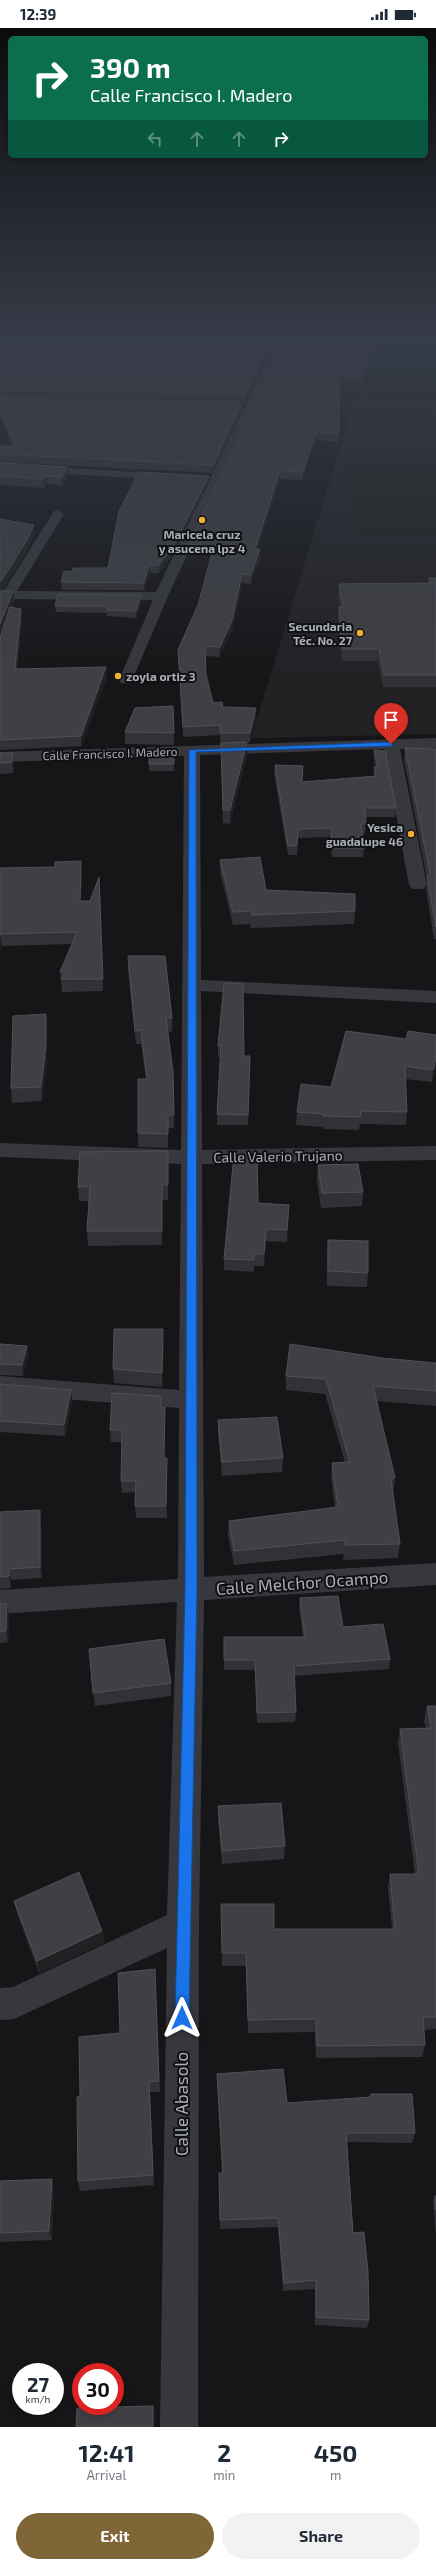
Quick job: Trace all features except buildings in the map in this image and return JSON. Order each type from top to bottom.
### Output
[{"type":"street","points":[[126,680],[161,596],[218,479],[229,452]]},
{"type":"street","points":[[0,467],[181,478]]},
{"type":"street","points":[[203,479],[218,479]]},
{"type":"street","points":[[4,595],[58,514]]},
{"type":"street","points":[[4,595],[161,596]]},
{"type":"street","name":"Calle Francisco I. Madero","points":[[0,757],[436,743]]},
{"type":"street","points":[[391,744],[418,885]]},
{"type":"street","name":"Calle Abasolo","points":[[179,2427],[183,1924],[191,1590],[192,1157],[190,985],[192,750]]},
{"type":"street","points":[[190,985],[436,997]]},
{"type":"street","name":"Calle Valerio Trujano","points":[[0,1150],[192,1157],[436,1153]]},
{"type":"street","points":[[0,1385],[191,1400]]},
{"type":"street","name":"Calle Melchor Ocampo","points":[[0,1602],[436,1574]]},
{"type":"street","points":[[0,2004],[14,2002],[183,1924]]},
{"type":"shaded area","name":"Secundaria Téc. No. 27","points":[[339,452],[436,452],[436,734],[251,738]]},
{"type":"shaded area","points":[[436,465],[436,533],[357,534],[341,466]]},
{"type":"place","name":"Maricela cruz y asucena lpz 4","points":[[202,520]]},
{"type":"place","name":"Secundaria Téc. No. 27","points":[[360,633]]},
{"type":"place","name":"zoyla ortiz 3","points":[[118,676]]},
{"type":"place","name":"Yesica guadalupe 46","points":[[411,834]]},
{"type":"route","points":[[182,2018],[191,1590],[192,1157],[190,985],[192,750],[391,744]]}]
